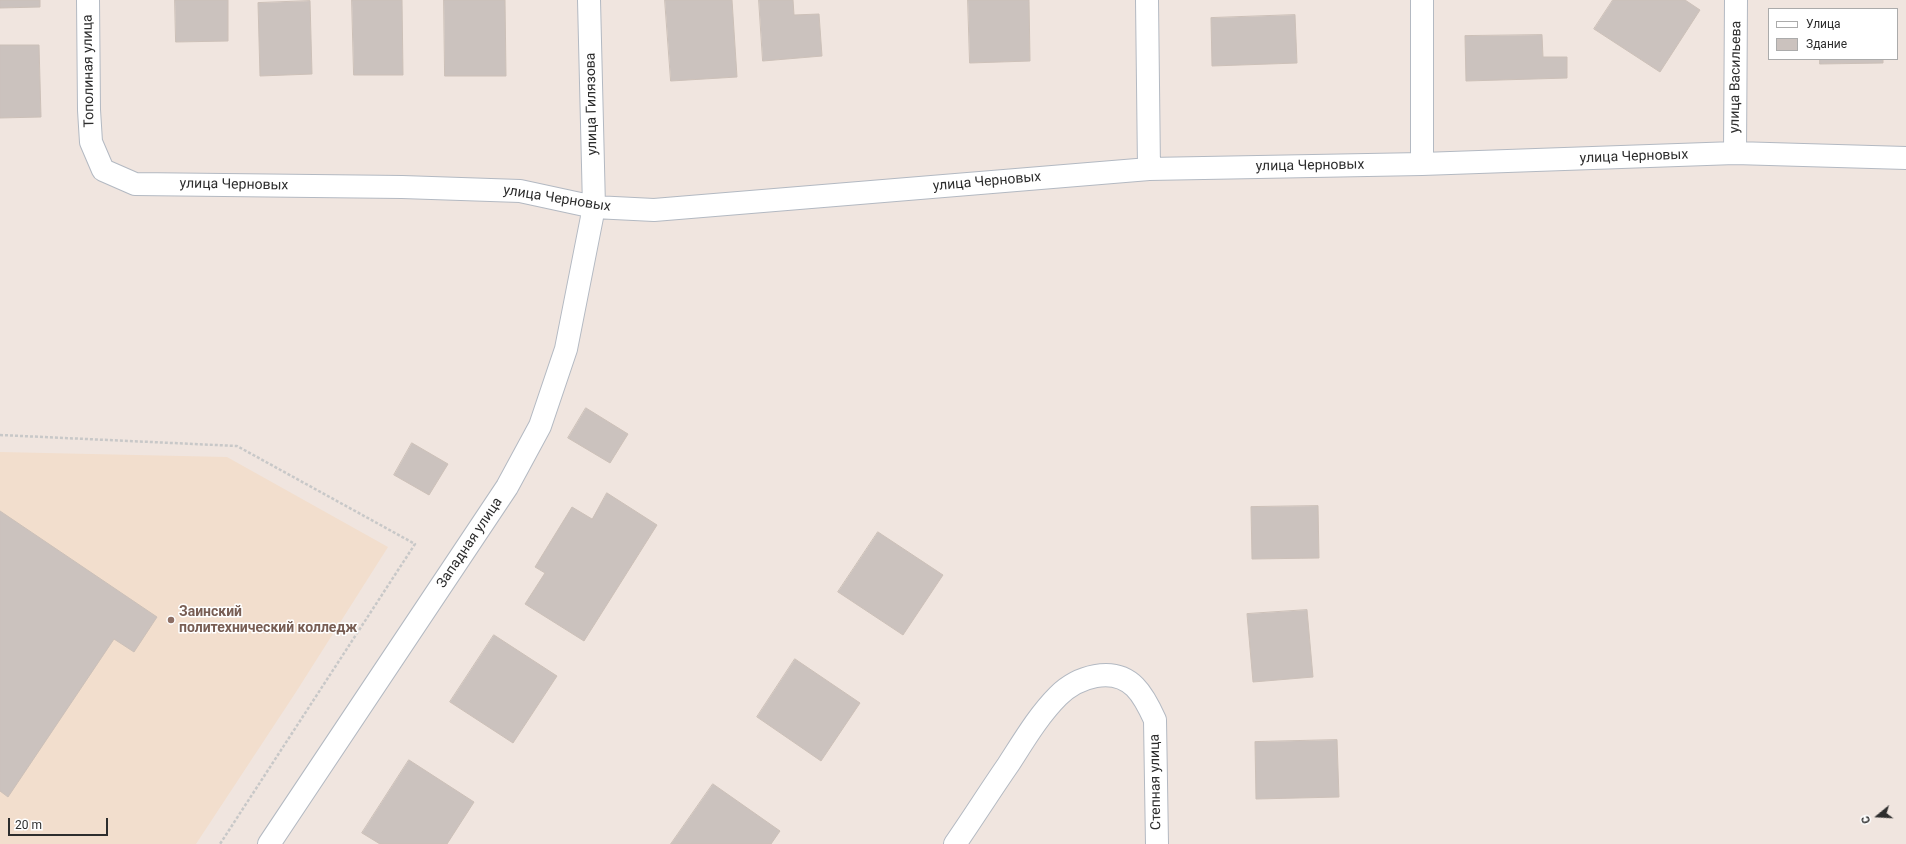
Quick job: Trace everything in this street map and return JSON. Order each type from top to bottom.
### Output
[{"type":"street","name":"Тополиная улица","points":[[88,0],[89,110],[91,142]]},
{"type":"street","name":"улица Гилязова","points":[[589,0],[594,207]]},
{"type":"street","points":[[1147,0],[1149,169]]},
{"type":"street","points":[[1422,0],[1422,164]]},
{"type":"street","name":"улица Васильева","points":[[1735,153],[1736,0]]},
{"type":"street","name":"улица Черновых","points":[[91,142],[103,170],[135,184],[402,187],[520,191],[594,207],[654,210],[1149,169],[1422,164],[1735,153],[1906,158]]},
{"type":"street","name":"Западная улица","points":[[269,844],[507,487],[540,426],[566,348],[594,207]]},
{"type":"street","name":"Степная улица","points":[[955,844],[1034,726],[1059,696],[1076,683],[1097,675],[1118,676],[1134,686],[1147,702],[1155,720],[1157,844]]},
{"type":"path","points":[[0,435],[237,446],[415,544],[220,844]]},
{"type":"shaded area","name":"Заинский политехнический колледж","points":[[0,452],[227,457],[388,547],[296,692],[196,844],[0,844]]},
{"type":"building","points":[[0,0],[40,0],[40,7],[0,8]]},
{"type":"building","points":[[175,0],[228,0],[228,41],[176,42]]},
{"type":"building","points":[[352,0],[402,0],[403,75],[354,75]]},
{"type":"building","points":[[444,0],[505,0],[506,76],[445,76]]},
{"type":"building","points":[[665,0],[732,0],[737,77],[671,81]]},
{"type":"building","points":[[759,0],[793,0],[794,15],[819,14],[822,56],[763,61]]},
{"type":"building","points":[[968,0],[1029,0],[1030,61],[970,63]]},
{"type":"building","points":[[1613,0],[1685,0],[1700,10],[1660,72],[1594,29]]},
{"type":"building","points":[[310,1],[312,74],[260,76],[258,3]]},
{"type":"building","points":[[1295,15],[1297,63],[1212,66],[1211,18]]},
{"type":"building","points":[[1542,35],[1543,57],[1567,57],[1567,78],[1466,81],[1465,36]]},
{"type":"building","points":[[0,45],[39,45],[41,117],[0,118]]},
{"type":"building","points":[[1820,60],[1883,60],[1883,63],[1820,64]]},
{"type":"building","points":[[586,408],[628,434],[610,463],[568,438]]},
{"type":"building","points":[[412,443],[448,464],[429,495],[394,475]]},
{"type":"building","points":[[607,493],[657,525],[584,641],[525,604],[545,573],[535,567],[572,507],[592,519]]},
{"type":"building","points":[[1318,506],[1319,558],[1252,559],[1251,507]]},
{"type":"building","points":[[0,511],[157,617],[134,652],[114,639],[8,797],[0,791]]},
{"type":"building","points":[[878,532],[943,575],[903,635],[838,592]]},
{"type":"building","points":[[1307,610],[1313,677],[1253,682],[1247,614]]},
{"type":"building","points":[[494,635],[557,676],[513,743],[450,702]]},
{"type":"building","points":[[795,659],[860,703],[821,761],[757,717]]},
{"type":"building","points":[[1337,740],[1339,797],[1256,799],[1255,742]]},
{"type":"building","points":[[409,760],[474,802],[447,844],[380,844],[362,833]]},
{"type":"building","points":[[713,784],[780,831],[771,844],[671,844]]},
{"type":"place","name":"Заинский политехнический колледж","points":[[171,620]]}]
